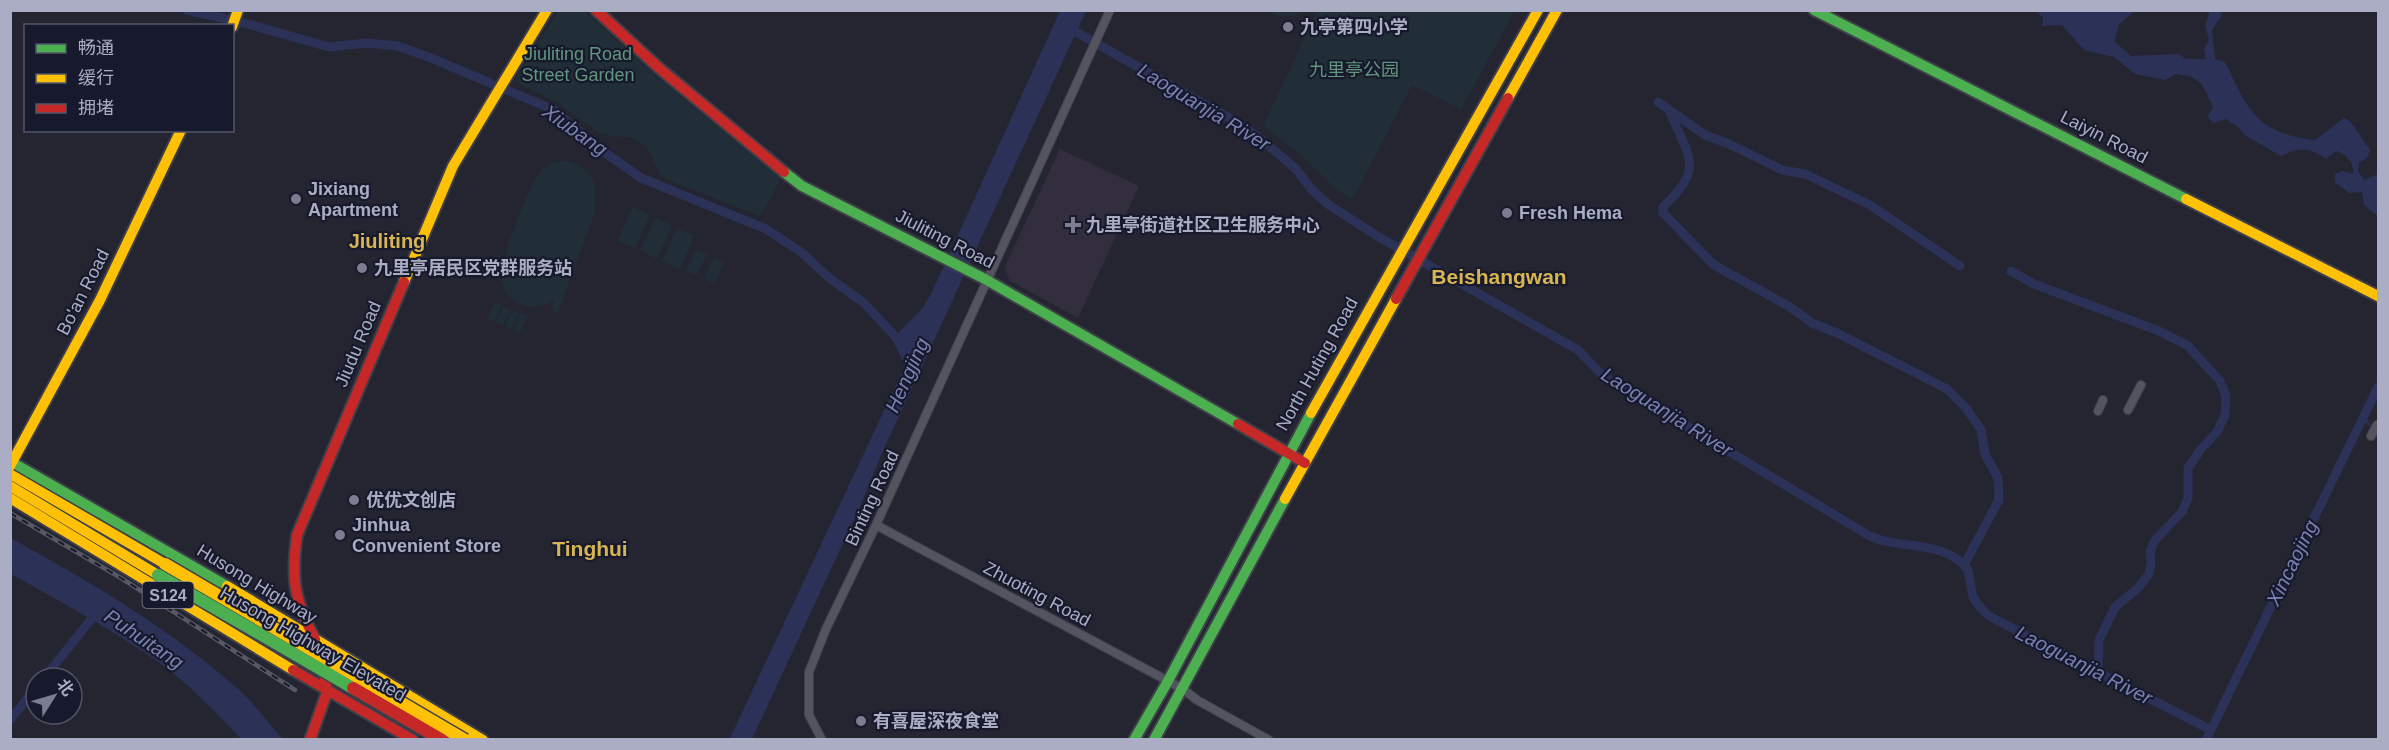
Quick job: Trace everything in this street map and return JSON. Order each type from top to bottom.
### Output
[{"type":"street","name":"Jiudu Road","points":[[327,692],[324,667],[316,640],[303,618],[294,593],[292,568],[297,536],[453,166],[547,10]]},
{"type":"street","name":"Jiuliting Road","points":[[596,10],[659,68],[802,186],[988,281],[1305,463]]},
{"type":"street","name":"Binting Road","points":[[822,740],[809,714],[809,672],[826,629],[988,281],[1110,10]]},
{"type":"street","name":"North Huting Road","points":[[1134,740],[1168,681],[1288,454],[1538,10]]},
{"type":"street","name":"North Huting Road","points":[[1154,740],[1557,10]]},
{"type":"street","name":"Laiyin Road","points":[[1814,10],[2379,296]]},
{"type":"street","name":"Bo'an Road","points":[[11,466],[100,300],[181,132]]},
{"type":"street","points":[[2128,410],[2141,385]]},
{"type":"street","points":[[2098,411],[2103,400]]},
{"type":"street","name":"Husong Highway","points":[[11,466],[316,640],[483,740]]},
{"type":"street","name":"Husong Highway Elevated","points":[[11,466],[162,570],[442,740]]},
{"type":"street","name":"Husong Highway Elevated","points":[[10,486],[465,740]]},
{"type":"street","name":"S124","points":[[10,498],[327,692],[412,740]]},
{"type":"street","name":"Zhuoting Road","points":[[876,525],[1183,689],[1197,700],[1269,740]]},
{"type":"street","points":[[310,740],[327,692]]},
{"type":"shaded area","name":"九里亭街道社区卫生服务中心","points":[[1060,149],[1139,186],[1078,318],[1010,281],[1005,271],[1006,264]]},
{"type":"green space","name":"九里亭公园","points":[[1317,10],[1515,11],[1461,109],[1412,85],[1352,200],[1263,126]]},
{"type":"green space","name":"Jiuliting Road Street Garden","points":[[558,11],[584,11],[660,80],[781,179],[760,216],[668,180],[660,175],[647,147],[633,138],[599,133],[556,102],[514,81]]},
{"type":"green space","points":[[1268,11],[1304,11],[1286,17]]},
{"type":"green space","points":[[569,161],[583,167],[592,177],[596,190],[594,205],[597,206],[558,313],[551,310],[555,298],[538,307],[521,305],[513,300],[503,286],[501,276],[510,239],[535,179],[543,169],[550,165]]},
{"type":"green space","points":[[633,207],[650,215],[635,249],[617,241]]},
{"type":"green space","points":[[655,218],[672,225],[657,259],[640,250]]},
{"type":"green space","points":[[677,228],[694,236],[680,269],[662,261]]},
{"type":"green space","points":[[696,249],[707,254],[697,275],[686,271]]},
{"type":"green space","points":[[714,257],[724,262],[715,284],[704,279]]},
{"type":"green space","points":[[495,302],[502,305],[495,322],[487,319]]},
{"type":"green space","points":[[503,306],[511,309],[503,326],[496,323]]},
{"type":"green space","points":[[512,310],[519,313],[512,330],[505,327]]},
{"type":"green space","points":[[520,313],[528,316],[520,333],[514,330]]},
{"type":"water","name":"Hengjing","points":[[1060,11],[1086,11],[752,739],[729,740],[905,366],[892,339],[922,309],[931,294]]},
{"type":"water","points":[[2035,11],[2134,11],[2119,25],[2114,41],[2131,56],[2179,54],[2186,59],[2206,59],[2204,49],[2209,40],[2205,26],[2210,11],[2220,11],[2222,15],[2212,30],[2215,59],[2225,62],[2241,94],[2257,117],[2279,132],[2315,140],[2344,118],[2350,121],[2370,150],[2367,158],[2359,163],[2358,171],[2364,180],[2378,174],[2378,216],[2364,205],[2362,192],[2349,193],[2335,182],[2335,174],[2343,171],[2353,174],[2351,162],[2343,154],[2336,151],[2326,159],[2309,150],[2299,150],[2281,156],[2246,136],[2226,119],[2213,123],[2207,116],[2213,107],[2202,84],[2190,76],[2176,74],[2165,80],[2135,74],[2114,57],[2084,50],[2062,25],[2042,26],[2043,17]]},
{"type":"water","name":"Puhuitang","points":[[10,538],[70,571],[184,645],[243,694],[283,739],[241,739],[191,688],[157,661],[104,627],[11,574]]},
{"type":"waterway","name":"Xiubang","points":[[187,10],[248,24],[329,47],[367,43],[398,46],[554,110],[600,149],[641,178],[766,229],[801,252],[828,277],[864,303],[903,345]]},
{"type":"waterway","name":"Laoguanjia River","points":[[1067,27],[1256,135],[1296,169],[1313,191],[1329,205],[1379,237],[1578,350],[1602,375],[1868,535],[1893,543],[1934,549],[1958,560],[1968,570],[1974,599],[1989,616],[2211,730]]},
{"type":"waterway","points":[[1658,102],[1705,135],[1782,170],[1805,174],[1870,205],[1960,266]]},
{"type":"waterway","points":[[1670,112],[1687,152],[1689,172],[1676,194],[1663,207],[1663,213],[1714,265],[1790,307],[1812,323],[1837,333],[1947,389],[1966,408],[1981,430],[1985,454],[1998,478],[1999,500],[1964,565]]},
{"type":"waterway","points":[[2011,271],[2034,284],[2159,331],[2187,345],[2220,381],[2226,396],[2225,415],[2217,432],[2188,468],[2188,498],[2182,512],[2155,540],[2150,552],[2149,574],[2138,588],[2115,607],[2099,640],[2098,672]]},
{"type":"waterway","name":"Xincaojing","points":[[2206,740],[2378,387]]},
{"type":"waterway","points":[[2364,417],[2378,436]]},
{"type":"waterway","name":"Puhuitang","points":[[54,666],[97,612]]},
{"type":"waterway","points":[[10,720],[24,703]]},
{"type":"railway","points":[[10,513],[121,578],[295,690]]},
{"type":"traffic: fast","points":[[1814,10],[2186,199]]},
{"type":"traffic: fast","points":[[784,172],[802,186],[985,279],[1238,424]]},
{"type":"traffic: fast","points":[[1134,740],[1168,681],[1311,413]]},
{"type":"traffic: fast","points":[[10,461],[227,586]]},
{"type":"traffic: fast","points":[[1154,740],[1285,499]]},
{"type":"traffic: fast","points":[[158,575],[353,688]]},
{"type":"traffic: slow","points":[[233,24],[238,10]]},
{"type":"traffic: slow","points":[[404,282],[453,166],[547,10]]},
{"type":"traffic: slow","points":[[1311,413],[1538,10]]},
{"type":"traffic: slow","points":[[1508,98],[1557,10]]},
{"type":"traffic: slow","points":[[10,466],[100,300],[180,132]]},
{"type":"traffic: slow","points":[[2186,199],[2378,296]]},
{"type":"traffic: slow","points":[[1285,499],[1396,299]]},
{"type":"traffic: slow","points":[[10,474],[165,564]]},
{"type":"traffic: slow","points":[[10,486],[158,575]]},
{"type":"traffic: slow","points":[[10,498],[293,670]]},
{"type":"traffic: slow","points":[[165,564],[465,740]]},
{"type":"traffic: slow","points":[[227,586],[483,740]]},
{"type":"traffic: jam","points":[[596,10],[659,68],[784,172]]},
{"type":"traffic: jam","points":[[1396,299],[1508,98]]},
{"type":"traffic: jam","points":[[315,639],[298,601],[294,564],[297,535],[404,282]]},
{"type":"traffic: jam","points":[[1238,424],[1305,463]]},
{"type":"traffic: jam","points":[[310,740],[327,692],[323,665]]},
{"type":"traffic: jam","points":[[293,670],[413,740]]},
{"type":"traffic: jam","points":[[353,688],[442,740]]},
{"type":"place","name":"九亭第四小学","points":[[1288,27]]},
{"type":"place","name":"Jixiang Apartment","points":[[296,199]]},
{"type":"place","name":"Fresh Hema","points":[[1507,213]]},
{"type":"place","name":"九里亭街道社区卫生服务中心","points":[[1073,225]]},
{"type":"place","name":"九里亭居民区党群服务站","points":[[362,268]]},
{"type":"place","name":"优优文创店","points":[[354,500]]},
{"type":"place","name":"Jinhua Convenient Store","points":[[340,535]]},
{"type":"place","name":"有喜屋深夜食堂","points":[[861,721]]},
{"type":"district","name":"Jiuliting","points":[[387,241]]},
{"type":"district","name":"Beishangwan","points":[[1499,276]]},
{"type":"district","name":"Tinghui","points":[[590,548]]}]
